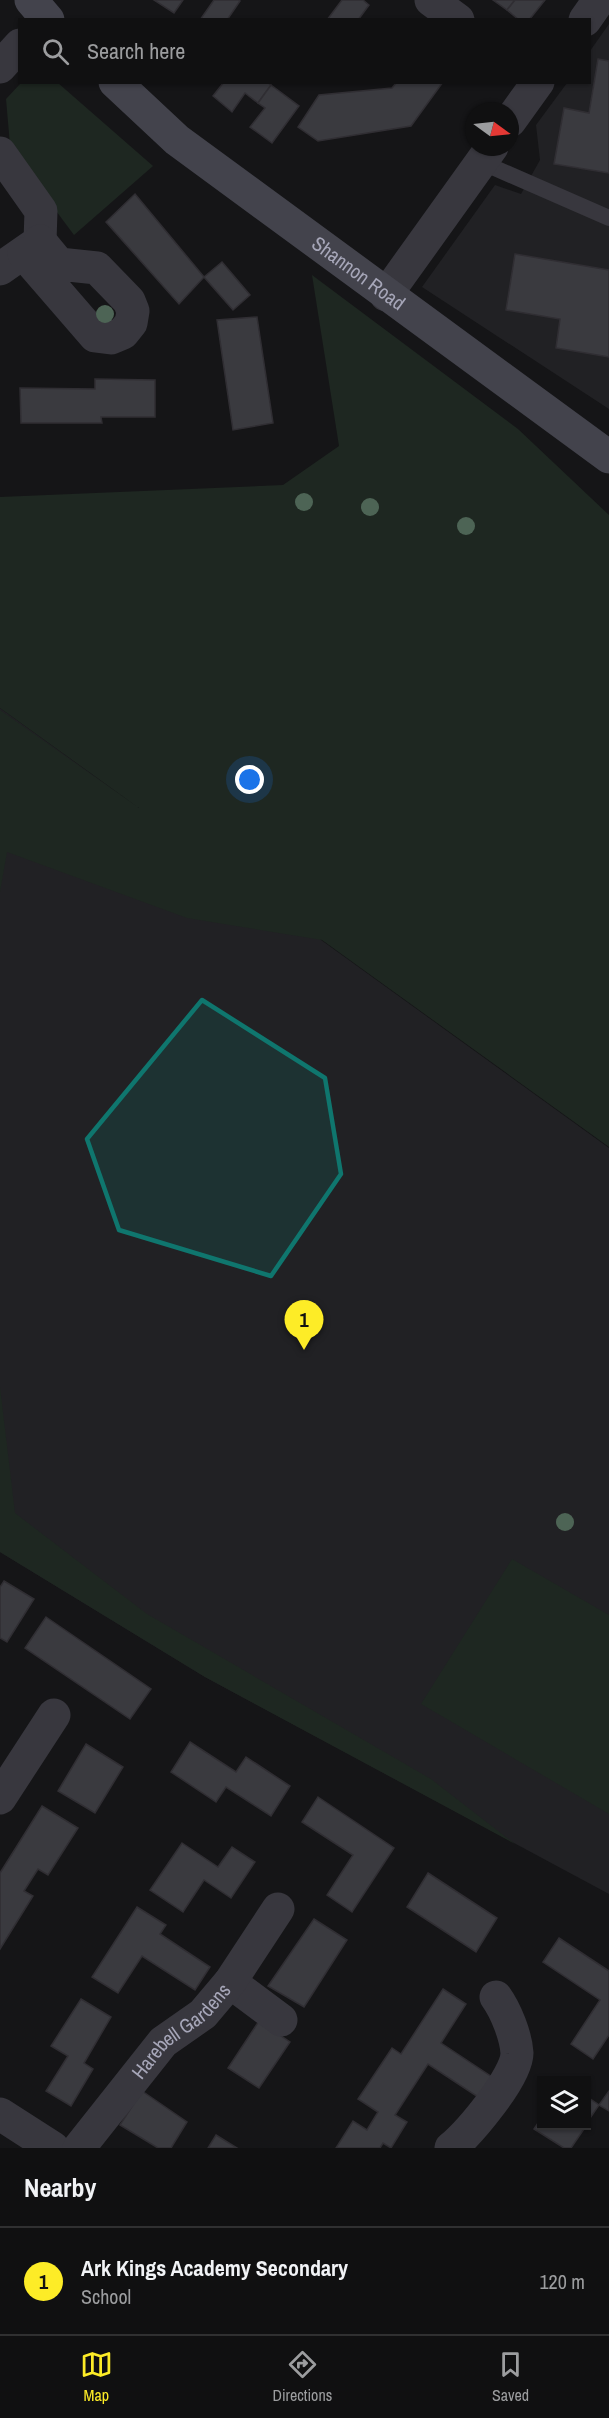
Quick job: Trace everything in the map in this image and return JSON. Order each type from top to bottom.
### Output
[{"type":"street","points":[[431,0],[455,18]]},
{"type":"street","points":[[586,18],[599,0]]},
{"type":"street","points":[[0,67],[18,47]]},
{"type":"street","name":"Shannon Road","points":[[117,84],[177,140],[609,457]]},
{"type":"street","points":[[519,108],[537,84]]},
{"type":"street","points":[[0,153],[41,211],[21,255]]},
{"type":"street","points":[[386,295],[485,156]]},
{"type":"street","points":[[0,1798],[54,1715]]},
{"type":"street","name":"Harebell Gardens","points":[[79,2148],[162,2042],[203,2014],[230,1982],[279,1909]]},
{"type":"street","points":[[230,1982],[281,2020]]},
{"type":"street","points":[[451,2148],[501,2092],[517,2055],[506,2011],[496,1997]]},
{"type":"street","points":[[0,2114],[53,2148]]},
{"type":"lane","points":[[490,156],[609,218]]},
{"type":"highlighted area","points":[[202,1000],[325,1078],[341,1174],[271,1276],[119,1230],[87,1139]]},
{"type":"shaded area","points":[[609,24],[609,409],[422,287],[495,185],[521,194],[540,160],[536,125],[566,84],[591,84],[591,50]]},
{"type":"shaded area","points":[[20,84],[59,84],[153,166],[74,235],[10,145],[6,99]]},
{"type":"shaded area","points":[[312,275],[518,429],[609,515],[609,1147],[322,940],[187,918],[7,852],[0,892],[0,710],[139,808],[0,708],[0,497],[283,485],[339,446]]},
{"type":"shaded area","points":[[0,708],[609,1148],[609,1894],[205,1677],[0,1552]]},
{"type":"shaded area","points":[[0,1387],[15,1513],[147,1614],[431,1779],[515,1844],[205,1677],[0,1552]]},
{"type":"shaded area","points":[[512,1559],[609,1615],[609,1814],[421,1704]]},
{"type":"building","points":[[154,0],[183,0],[174,13]]},
{"type":"building","points":[[214,0],[240,1],[228,18],[201,18]]},
{"type":"building","points":[[342,0],[363,0],[369,5],[359,18],[328,18]]},
{"type":"building","points":[[493,0],[515,0],[507,10]]},
{"type":"building","points":[[515,0],[545,0],[531,18],[517,18],[507,10]]},
{"type":"building","points":[[598,59],[609,61],[609,173],[554,164],[564,108],[589,113]]},
{"type":"building","points":[[222,84],[271,85],[258,103],[245,93],[232,112],[213,96]]},
{"type":"building","points":[[395,84],[442,84],[411,126],[318,141],[298,127],[319,95],[392,88]]},
{"type":"building","points":[[271,85],[299,106],[272,143],[250,127],[265,108],[258,103]]},
{"type":"building","points":[[135,194],[204,277],[179,304],[106,222]]},
{"type":"building","points":[[515,254],[609,270],[609,357],[556,348],[560,319],[506,310]]},
{"type":"building","points":[[222,262],[250,295],[233,310],[204,277]]},
{"type":"building","points":[[257,317],[273,423],[233,430],[217,320]]},
{"type":"building","points":[[95,379],[155,380],[155,417],[101,417],[102,423],[21,423],[20,388],[95,389]]},
{"type":"building","points":[[4,1581],[34,1599],[7,1642],[0,1638],[0,1587]]},
{"type":"building","points":[[46,1617],[151,1689],[130,1719],[25,1648]]},
{"type":"building","points":[[190,1742],[236,1772],[246,1757],[290,1786],[271,1816],[226,1787],[216,1802],[171,1772]]},
{"type":"building","points":[[86,1744],[123,1767],[95,1813],[58,1791]]},
{"type":"building","points":[[318,1797],[394,1848],[352,1912],[327,1895],[353,1855],[302,1822]]},
{"type":"building","points":[[42,1806],[78,1828],[48,1875],[38,1869],[24,1891],[33,1896],[0,1949],[0,1873]]},
{"type":"building","points":[[182,1843],[218,1867],[232,1847],[255,1862],[231,1898],[204,1880],[183,1912],[150,1890]]},
{"type":"building","points":[[428,1873],[497,1918],[476,1952],[407,1907]]},
{"type":"building","points":[[137,1907],[166,1925],[160,1934],[210,1967],[195,1990],[142,1956],[118,1993],[92,1977]]},
{"type":"building","points":[[314,1919],[347,1940],[304,2007],[268,1986]]},
{"type":"building","points":[[559,1938],[609,1971],[609,2035],[593,2059],[571,2044],[600,2000],[543,1962]]},
{"type":"building","points":[[443,1989],[466,2004],[441,2043],[492,2077],[478,2097],[428,2064],[395,2115],[407,2122],[391,2148],[383,2143],[380,2148],[336,2148],[353,2121],[367,2130],[378,2112],[358,2099],[392,2048],[401,2054]]},
{"type":"building","points":[[81,1999],[111,2017],[84,2063],[93,2069],[71,2106],[46,2091],[68,2056],[51,2046]]},
{"type":"building","points":[[259,2021],[290,2042],[259,2088],[228,2068]]},
{"type":"building","points":[[142,2091],[187,2122],[171,2148],[158,2148],[120,2125]]},
{"type":"building","points":[[609,2091],[609,2111],[599,2105]]},
{"type":"building","points":[[591,2099],[599,2105],[591,2117]]},
{"type":"building","points":[[537,2124],[537,2130],[583,2130],[571,2148],[564,2148],[534,2129]]},
{"type":"building","points":[[216,2135],[237,2148],[208,2148]]},
{"type":"place","name":"Ark Kings Academy Secondary","points":[[304,1350]]}]
